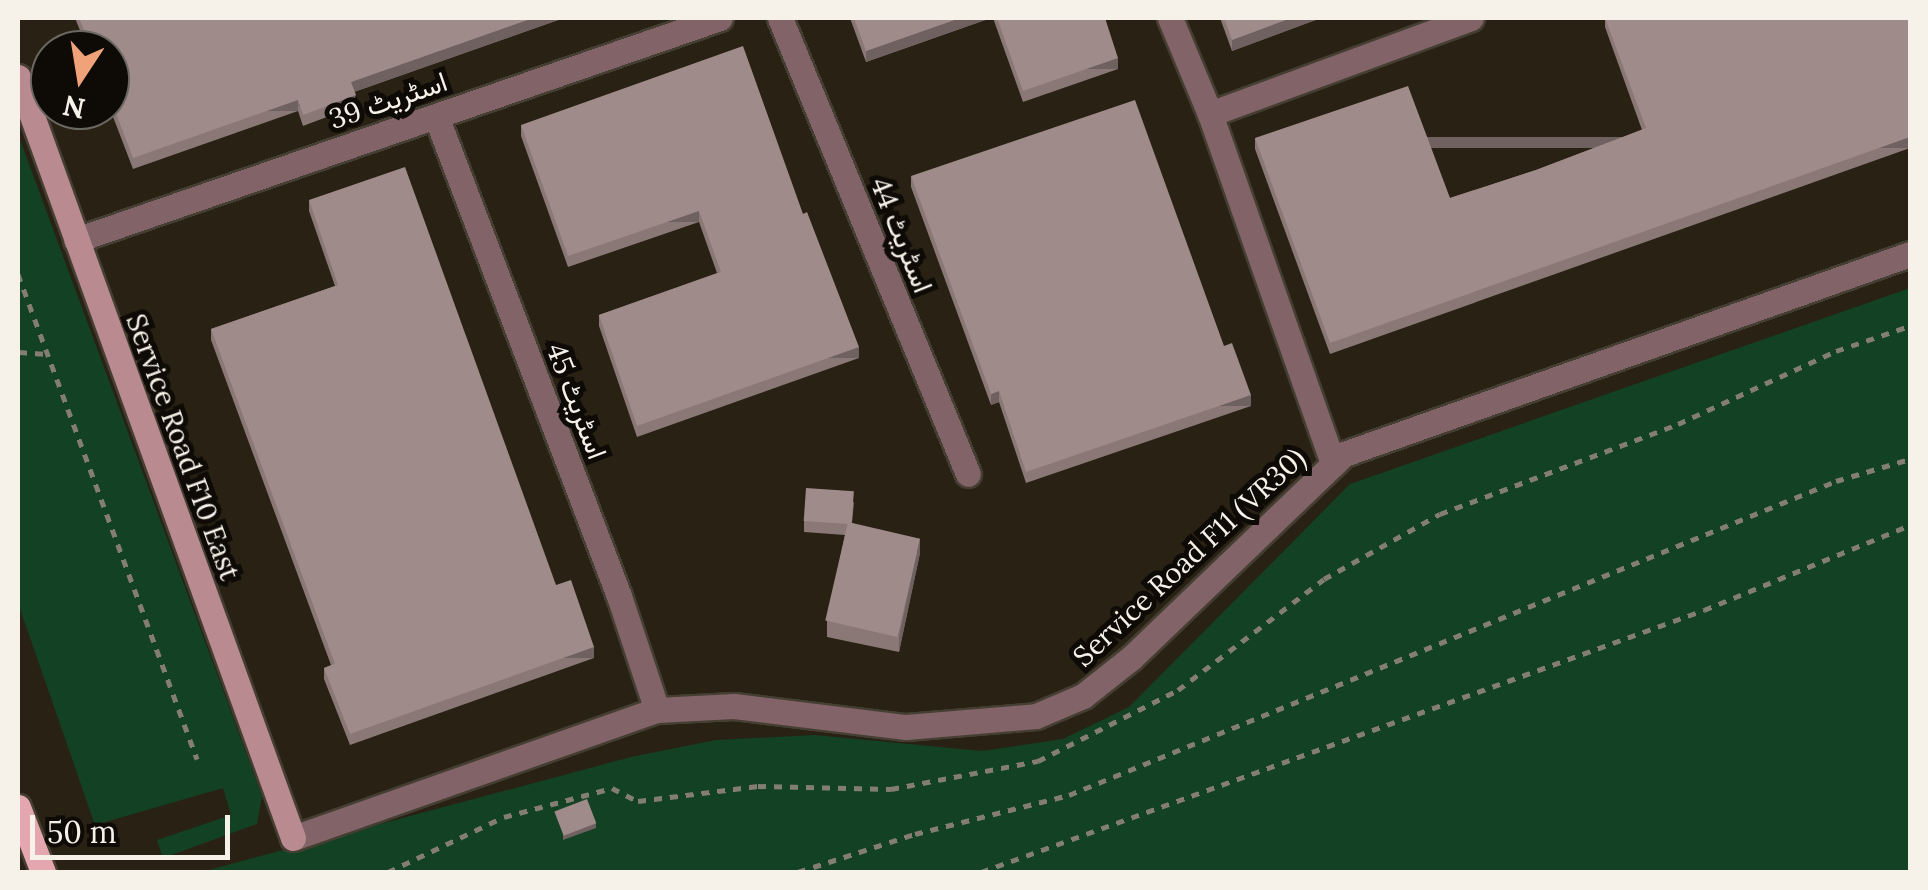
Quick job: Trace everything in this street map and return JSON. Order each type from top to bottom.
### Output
[{"type":"main road","points":[[18,807],[43,872]]},
{"type":"street","name":"اسٹریٹ 39","points":[[76,240],[720,18]]},
{"type":"street","name":"اسٹریٹ 44","points":[[780,18],[968,474]]},
{"type":"street","points":[[1170,18],[1210,114],[1333,464]]},
{"type":"street","points":[[1210,114],[1470,18]]},
{"type":"street","name":"Service Road F10 East","points":[[18,77],[293,838]]},
{"type":"street","name":"اسٹریٹ 45","points":[[436,116],[619,596],[657,710]]},
{"type":"street","name":"Service Road F11 (VR30)","points":[[293,838],[657,710],[734,706],[906,727],[1036,716],[1083,696],[1130,658],[1344,454],[1910,254]]},
{"type":"path","points":[[18,274],[197,759]]},
{"type":"path","points":[[19,352],[48,354]]},
{"type":"path","points":[[798,872],[915,834],[1070,795],[1836,481],[1910,459]]},
{"type":"path","points":[[981,872],[1666,624],[1910,525]]},
{"type":"green space","points":[[18,134],[262,796],[257,824],[163,858],[157,840],[231,815],[223,788],[95,825],[18,603]]},
{"type":"green space","points":[[1910,288],[1910,872],[201,872],[631,757],[716,740],[815,735],[982,751],[1063,739],[1129,707],[1350,484]]},
{"type":"building","points":[[79,18],[533,18],[351,82],[356,95],[303,115],[298,100],[133,158],[122,130],[130,130],[130,30],[84,30]]},
{"type":"building","points":[[854,18],[960,18],[866,51]]},
{"type":"building","points":[[997,18],[1105,18],[1118,58],[1023,91]]},
{"type":"building","points":[[1224,18],[1291,18],[1232,40]]},
{"type":"building","points":[[1605,18],[1910,18],[1910,137],[1330,343],[1255,138],[1408,86],[1450,198],[1536,170],[1646,128]]},
{"type":"building","points":[[743,46],[803,214],[807,212],[859,347],[637,426],[599,315],[721,272],[699,211],[568,256],[521,125]]},
{"type":"building","points":[[1135,100],[1224,346],[1232,343],[1251,395],[1026,472],[999,391],[991,394],[911,176]]},
{"type":"building","points":[[405,167],[556,585],[571,580],[594,647],[350,734],[324,668],[335,664],[211,329],[338,285],[309,200]]},
{"type":"building","points":[[806,488],[854,491],[852,524],[804,521]]},
{"type":"building","points":[[848,522],[920,539],[897,637],[825,620]]},
{"type":"building","points":[[587,799],[596,823],[564,836],[554,812]]}]
